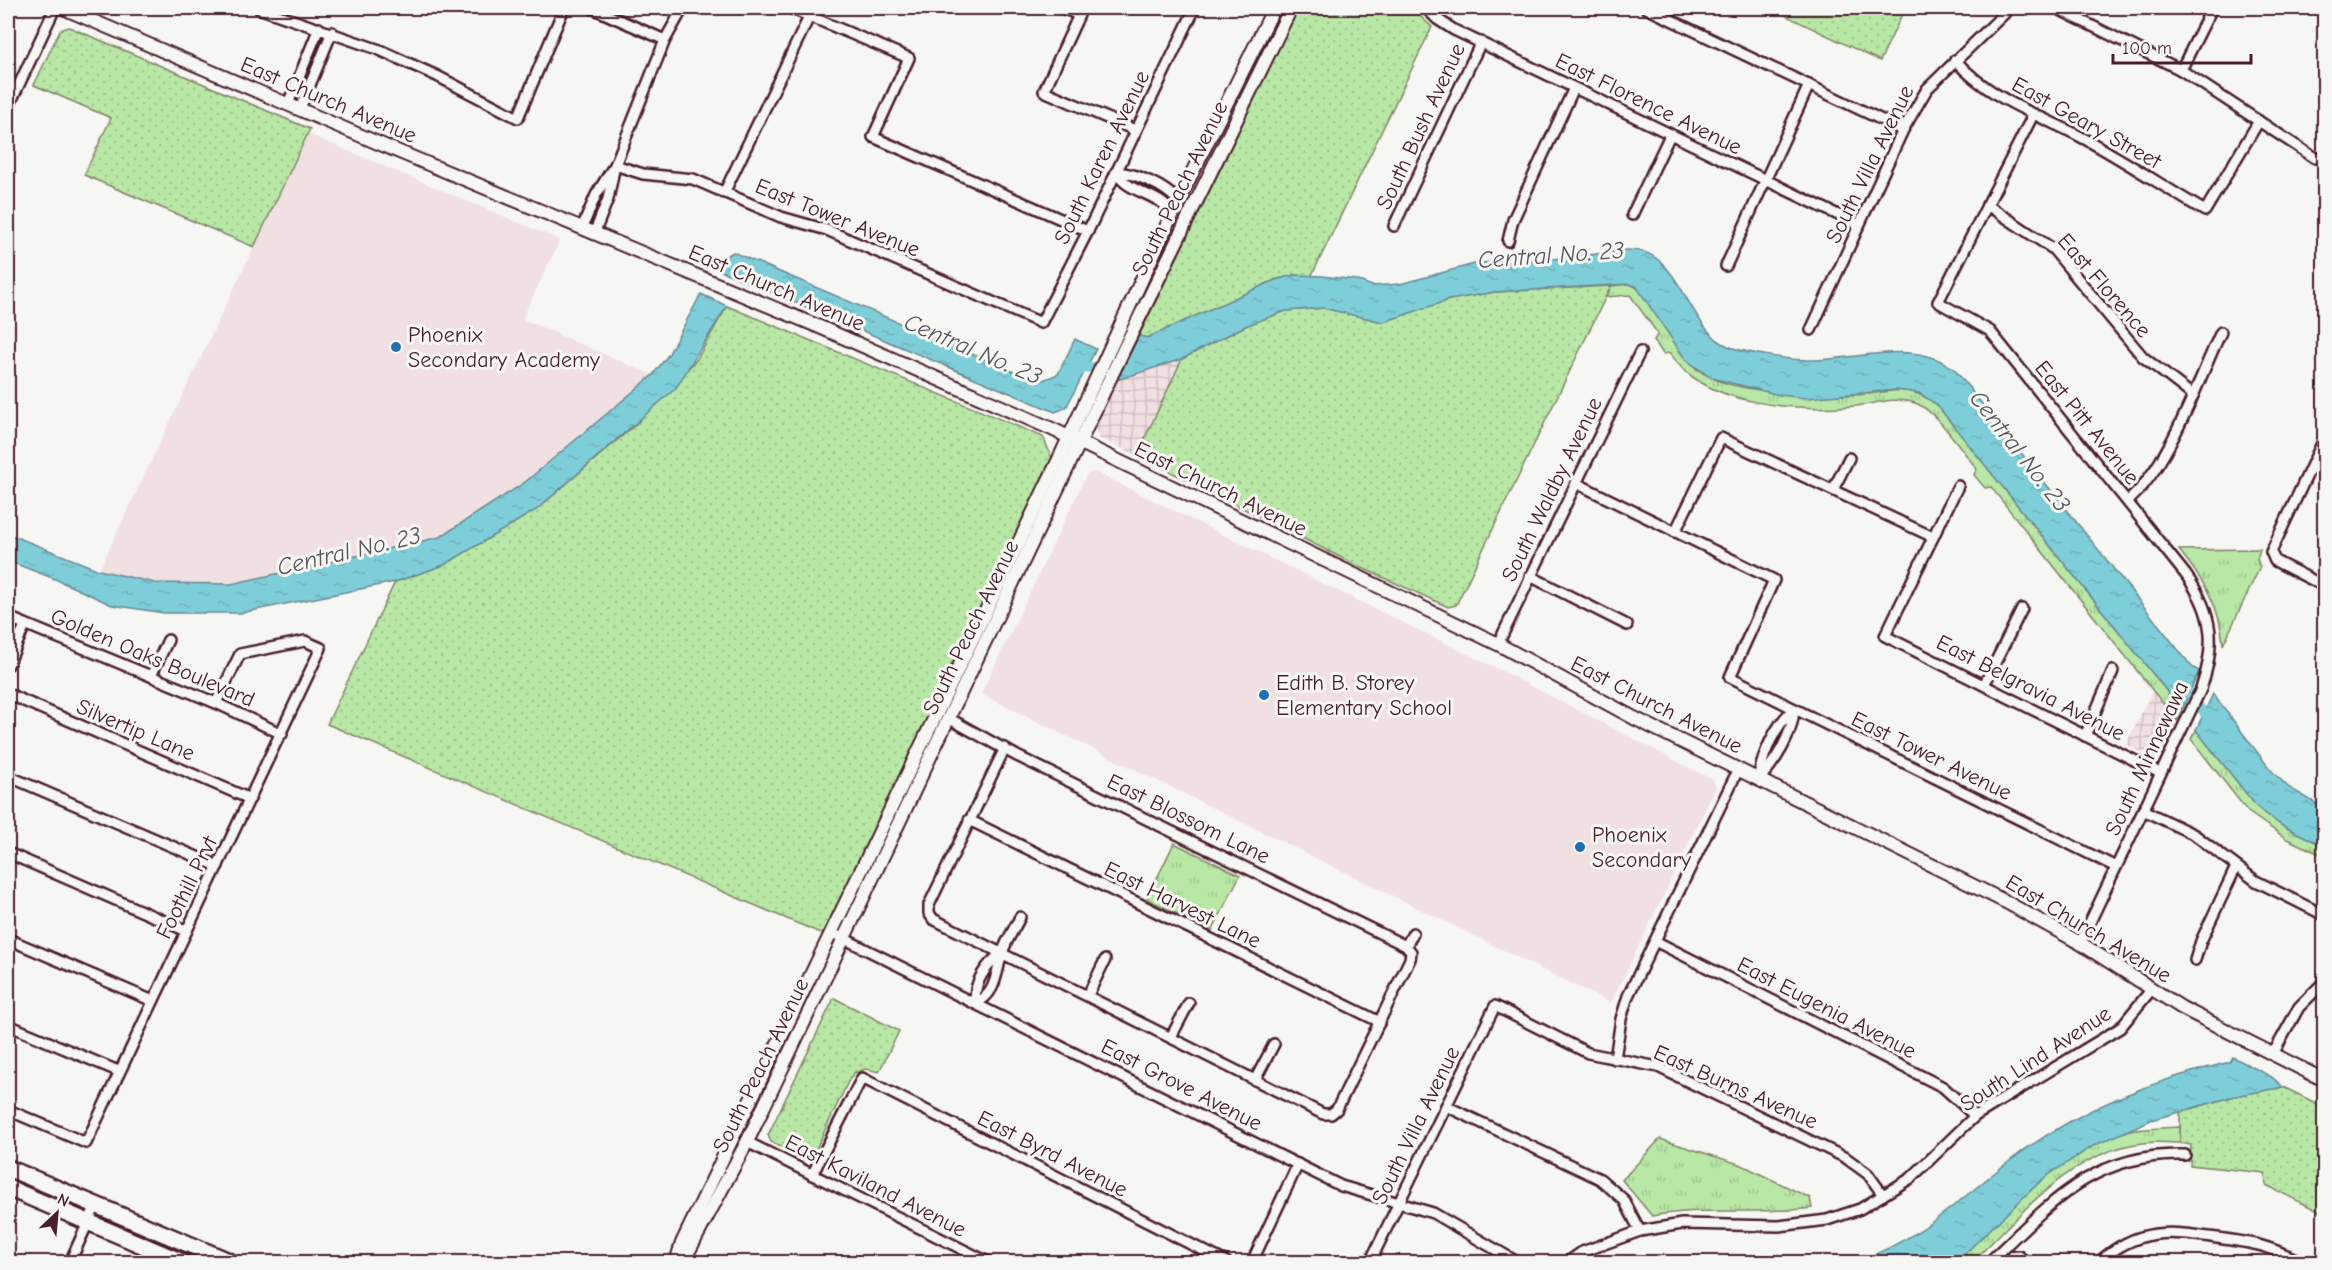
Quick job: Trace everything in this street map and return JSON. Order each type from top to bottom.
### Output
[{"type":"main road","points":[[8,1168],[231,1263]]},
{"type":"main road","points":[[8,1188],[182,1263]]},
{"type":"street","points":[[8,108],[55,8]]},
{"type":"street","name":"East Church Avenue","points":[[63,8],[594,234],[822,328],[1074,440],[1498,644],[1634,718],[2006,902],[2080,943],[2151,990],[2325,1080]]},
{"type":"street","points":[[264,9],[332,33],[437,76],[518,118],[564,8]]},
{"type":"street","points":[[592,8],[665,40]]},
{"type":"street","points":[[594,234],[608,199],[615,165],[665,40],[682,8]]},
{"type":"street","points":[[790,8],[909,58],[873,137],[1088,231]]},
{"type":"street","points":[[1062,8],[1079,15],[1044,91],[1136,130]]},
{"type":"street","name":"South Karen Avenue","points":[[1041,323],[1088,231],[1195,8]]},
{"type":"street","name":"South Peach Avenue","points":[[683,1263],[747,1142],[950,719],[1074,440],[1107,354],[1178,201],[1274,8]]},
{"type":"street","name":"South Peach Avenue","points":[[676,1263],[682,1243],[1007,567],[1074,440],[1113,374],[1291,8]]},
{"type":"street","name":"East Florence Avenue","points":[[1426,8],[1437,19],[1481,42],[1859,225]]},
{"type":"street","points":[[1646,8],[1903,130]]},
{"type":"street","name":"South Villa Avenue","points":[[1811,330],[1903,130],[1927,89],[2010,8]]},
{"type":"street","points":[[2056,8],[2181,70],[2315,158]]},
{"type":"street","points":[[2181,70],[2212,8]]},
{"type":"street","points":[[724,193],[810,15]]},
{"type":"street","points":[[288,104],[319,28]]},
{"type":"street","points":[[300,110],[332,33]]},
{"type":"street","name":"South Bush Avenue","points":[[1394,226],[1481,42]]},
{"type":"street","name":"East Geary Street","points":[[1955,60],[1974,81],[2033,115],[2083,138],[2205,212],[2259,121]]},
{"type":"street","points":[[1726,266],[1809,85]]},
{"type":"street","points":[[1508,241],[1513,220],[1574,88]]},
{"type":"street","points":[[1987,205],[2033,115]]},
{"type":"street","points":[[1632,215],[1670,135]]},
{"type":"street","points":[[582,228],[596,195],[615,165]]},
{"type":"street","name":"East Tower Avenue","points":[[615,165],[643,174],[693,179],[781,217],[827,230],[1041,323]]},
{"type":"street","points":[[1116,172],[1129,172],[1168,192],[1178,201],[1182,214],[1155,275],[1151,295]]},
{"type":"street","points":[[1116,172],[1123,183],[1162,203],[1172,214]]},
{"type":"street","name":"East Pitt Avenue","points":[[1987,205],[1938,302],[1990,332],[2128,501],[2193,585]]},
{"type":"street","name":"East Florence","points":[[1987,205],[2053,249],[2143,357],[2191,394]]},
{"type":"street","points":[[2128,501],[2154,474],[2221,332]]},
{"type":"street","name":"South Waldby Avenue","points":[[1498,644],[1640,352]]},
{"type":"street","points":[[1576,483],[1676,532],[1721,438],[1933,537],[1958,486]]},
{"type":"street","points":[[2325,438],[2272,546],[2272,557],[2325,586]]},
{"type":"street","points":[[1833,490],[1849,458]]},
{"type":"street","name":"East Tower Avenue","points":[[1676,532],[1774,580],[1730,677],[2116,867]]},
{"type":"street","name":"East Belgravia Avenue","points":[[1933,537],[1885,636],[2160,773]]},
{"type":"street","points":[[973,670],[969,667],[970,657],[1000,592],[1007,567]]},
{"type":"street","points":[[1530,576],[1627,625]]},
{"type":"street","name":"South Minnewawa","points":[[2080,943],[2201,689],[2211,652],[2211,635],[2202,601],[2193,585]]},
{"type":"street","points":[[1984,685],[2022,609]]},
{"type":"street","name":"Golden Oaks Boulevard","points":[[8,617],[216,703],[282,734]]},
{"type":"street","points":[[8,665],[26,625]]},
{"type":"street","points":[[151,676],[168,640]]},
{"type":"street","name":"Foothill Prvt","points":[[8,1110],[86,1143],[118,1071],[282,734],[321,648],[305,642],[240,654],[216,703]]},
{"type":"street","points":[[2085,736],[2114,671]]},
{"type":"street","name":"Silvertip Lane","points":[[8,694],[250,799]]},
{"type":"street","points":[[1758,780],[1765,754],[1783,718],[1794,709]]},
{"type":"street","name":"East Blossom Lane","points":[[950,719],[1409,949]]},
{"type":"street","points":[[1005,748],[929,905],[929,913],[933,919],[1323,1114],[1331,1114],[1337,1109],[1380,1022],[1409,949],[1413,933]]},
{"type":"street","points":[[1616,1059],[1621,1019],[1628,996],[1738,770]]},
{"type":"street","points":[[8,776],[218,866]]},
{"type":"street","points":[[2143,810],[2195,834],[2236,867],[2273,891],[2325,915]]},
{"type":"street","name":"East Harvest Lane","points":[[969,820],[1380,1022]]},
{"type":"street","points":[[8,854],[187,931]]},
{"type":"street","points":[[2195,960],[2201,941],[2236,867]]},
{"type":"street","points":[[1002,953],[989,962],[974,993],[976,1003],[985,999],[1001,968],[1002,953],[1020,917]]},
{"type":"street","name":"East Grove Avenue","points":[[831,933],[1341,1186],[1433,1213],[1516,1263]]},
{"type":"street","points":[[8,939],[153,1001]]},
{"type":"street","name":"East Eugenia Avenue","points":[[1655,941],[1943,1087],[1976,1116]]},
{"type":"street","points":[[1088,995],[1105,960]]},
{"type":"street","points":[[981,978],[988,978],[992,985]]},
{"type":"street","points":[[2273,1054],[2299,1007],[2325,982]]},
{"type":"street","name":"South Lind Avenue","points":[[1568,1263],[1582,1252],[1640,1231],[1682,1224],[1779,1226],[1827,1220],[1860,1209],[1911,1178],[1976,1116],[2120,1028],[2132,1017],[2151,990]]},
{"type":"street","points":[[1171,1037],[1189,1003]]},
{"type":"street","name":"South Villa Avenue","points":[[1370,1263],[1495,1006]]},
{"type":"street","name":"East Burns Avenue","points":[[1495,1006],[1588,1053],[1658,1067],[1846,1158],[1868,1174],[1883,1195]]},
{"type":"street","points":[[8,1025],[118,1071]]},
{"type":"street","points":[[1255,1080],[1274,1044]]},
{"type":"street","name":"East Byrd Avenue","points":[[812,1175],[862,1078],[1226,1263]]},
{"type":"street","points":[[1446,1106],[1600,1179],[1623,1200],[1640,1231]]},
{"type":"street","name":"East Kaviland Avenue","points":[[747,1142],[988,1263]]},
{"type":"street","points":[[1989,1263],[2054,1202],[2099,1170],[2146,1156],[2185,1155]]},
{"type":"street","points":[[1252,1263],[1298,1164]]},
{"type":"street","points":[[70,1263],[96,1205]]},
{"type":"street","points":[[2099,1263],[2128,1241],[2167,1232],[2250,1241],[2302,1263]]},
{"type":"street","points":[[2005,1248],[2013,1259],[2019,1256],[2025,1263]]},
{"type":"shaded area","name":"Phoenix Secondary Academy","points":[[308,134],[560,240],[522,319],[653,375],[524,483],[440,537],[231,584],[155,583],[99,570]]},
{"type":"shaded area","points":[[1182,359],[1137,455],[1099,438],[1094,427],[1117,380]]},
{"type":"shaded area","name":"Edith B. Storey Elementary School","points":[[1095,472],[1504,672],[1713,780],[1716,787],[1611,1003],[981,694],[1087,474]]},
{"type":"shaded area","points":[[2153,689],[2177,721],[2161,756],[2154,758],[2126,745]]},
{"type":"green space","points":[[1299,8],[1411,8],[1432,27],[1311,277],[1294,275],[1275,280],[1147,338],[1139,336]]},
{"type":"green space","points":[[1770,8],[1905,8],[1880,61]]},
{"type":"green space","points":[[69,27],[310,129],[254,247],[84,175],[111,118],[34,85],[60,30]]},
{"type":"green space","points":[[1629,284],[1638,288],[1654,306],[1686,359],[1698,370],[1712,378],[1742,387],[1801,394],[1853,395],[1895,390],[1914,392],[1936,404],[2182,710],[2177,721],[1991,487],[1985,488],[1974,475],[1977,469],[1931,413],[1915,403],[1900,400],[1855,406],[1807,407],[1754,402],[1728,395],[1705,385],[1685,371],[1670,353],[1663,354],[1654,340],[1658,334],[1630,295],[1606,297],[1611,286]]},
{"type":"green space","points":[[1611,286],[1456,605],[1448,607],[1356,565],[1137,455],[1182,359],[1245,326],[1286,311],[1323,308],[1383,322],[1449,300],[1495,292]]},
{"type":"green space","points":[[727,306],[1043,437],[1052,458],[825,935],[327,724],[395,582],[444,565],[536,510],[635,425],[697,359]]},
{"type":"green space","points":[[2260,549],[2257,559],[2260,567],[2223,645],[2222,631],[2215,606],[2196,572],[2179,550]]},
{"type":"green space","points":[[2196,730],[2257,807],[2281,825],[2324,846],[2324,856],[2287,839],[2248,812],[2191,739]]},
{"type":"green space","points":[[1174,843],[1240,875],[1212,931],[1147,899]]},
{"type":"green space","points":[[834,998],[899,1031],[879,1072],[866,1069],[854,1073],[812,1157],[805,1159],[771,1142],[768,1135]]},
{"type":"green space","points":[[2283,1087],[2324,1107],[2324,1214],[2266,1185],[2265,1173],[2190,1165],[2191,1145],[2180,1143],[2180,1112],[2235,1096]]},
{"type":"green space","points":[[2180,1127],[2180,1143],[2148,1142],[2117,1148],[2093,1158],[2049,1188],[1972,1262],[1956,1262],[2032,1188],[2075,1155],[2097,1142],[2121,1133]]},
{"type":"green space","points":[[1660,1139],[1742,1165],[1810,1198],[1812,1208],[1672,1213],[1652,1216],[1622,1180]]},
{"type":"water","points":[[1626,250],[1642,251],[1657,259],[1678,284],[1705,327],[1715,338],[1728,346],[1768,356],[1809,360],[1885,353],[1922,355],[1939,360],[1955,370],[2192,667],[2199,671],[2182,710],[1936,404],[1919,393],[1896,390],[1806,398],[1779,395],[1712,378],[1686,360],[1636,286],[1629,284],[1495,292],[1449,300],[1383,322],[1323,308],[1286,311],[1245,326],[1182,359],[1117,380],[1139,336],[1147,338],[1275,280],[1294,275],[1356,280],[1372,286],[1400,284],[1478,263],[1567,258]]},
{"type":"water","points":[[733,252],[1038,382],[1058,374],[1075,339],[1096,349],[1066,408],[1055,412],[709,266]]},
{"type":"water","points":[[701,294],[727,306],[676,388],[536,510],[444,565],[395,582],[241,613],[164,613],[112,605],[8,561],[9,534],[99,570],[155,583],[231,584],[440,537],[524,483],[653,375],[668,355]]},
{"type":"water","points":[[2213,694],[2270,769],[2288,787],[2324,808],[2324,846],[2281,825],[2257,807],[2196,730]]},
{"type":"water","points":[[2233,1057],[2272,1077],[2283,1087],[2235,1096],[2151,1120],[2093,1146],[2045,1177],[1956,1262],[1856,1262],[1879,1253],[1919,1231],[2032,1145],[2085,1113],[2170,1078],[2230,1062]]},
{"type":"waterway","name":"Central No. 23","points":[[1076,374],[1083,369],[1123,360]]},
{"type":"waterway","name":"Central No. 23","points":[[2183,685],[2211,722]]},
{"type":"place","name":"Phoenix Secondary Academy","points":[[396,347]]},
{"type":"place","name":"Edith B. Storey Elementary School","points":[[1264,695]]},
{"type":"place","name":"Phoenix Secondary","points":[[1580,847]]}]
